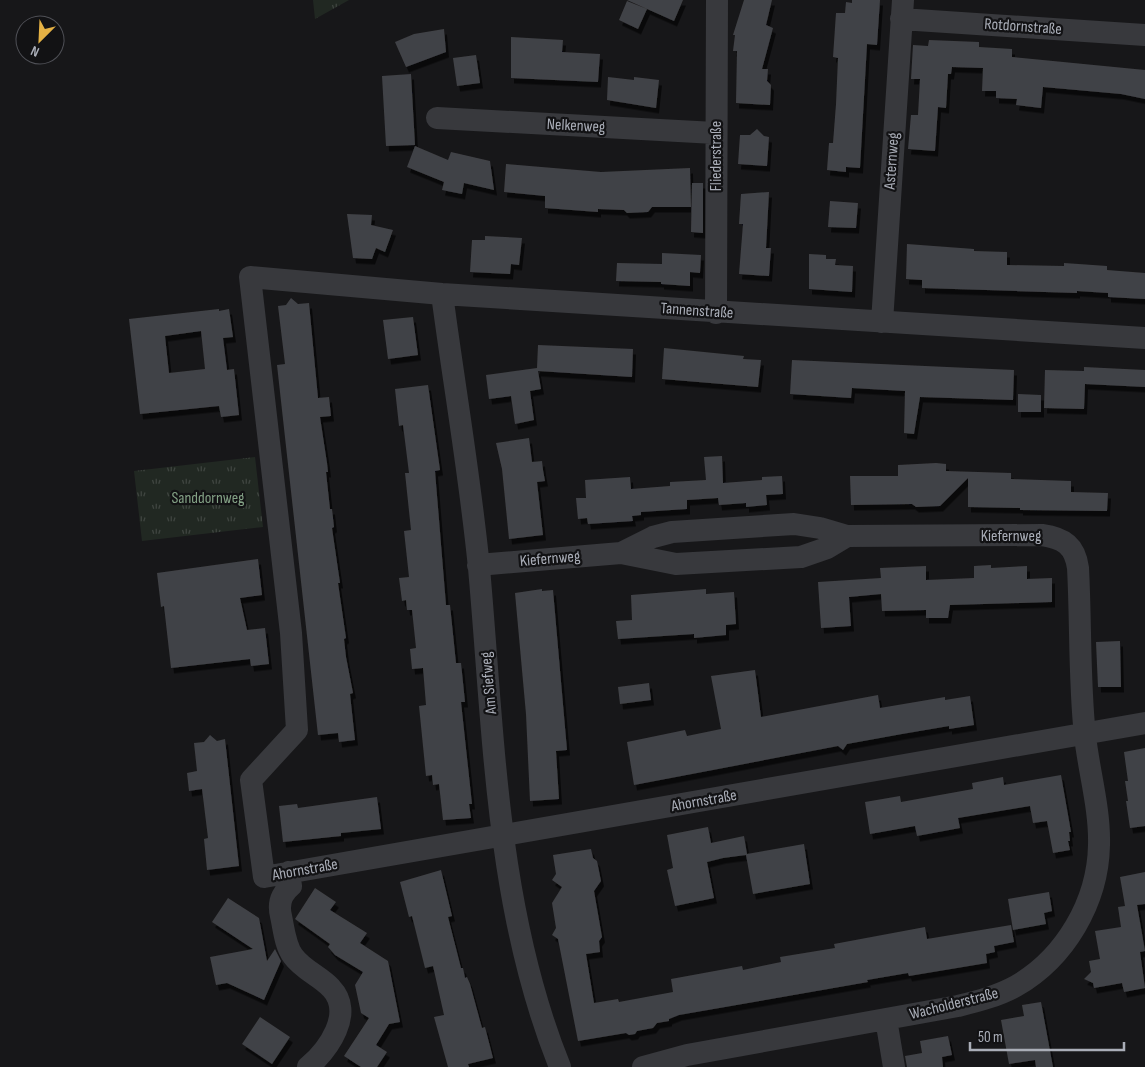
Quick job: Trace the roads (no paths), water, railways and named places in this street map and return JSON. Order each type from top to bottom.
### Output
[{"type":"street","name":"Fliederstraße","points":[[716,312],[715,133],[717,0]]},
{"type":"street","name":"Rotdornstraße","points":[[902,9],[1145,34]]},
{"type":"street","name":"Asternweg","points":[[882,322],[902,9]]},
{"type":"street","name":"Nelkenweg","points":[[437,118],[715,133]]},
{"type":"street","name":"Tannenstraße","points":[[264,877],[251,780],[297,730],[291,633],[250,277],[442,294],[1145,338]]},
{"type":"street","name":"Am Siefweg","points":[[442,294],[478,565],[502,836],[535,990],[560,1067]]},
{"type":"street","name":"Kiefernweg","points":[[621,553],[652,537],[672,532],[794,524],[820,528],[847,536],[1042,535],[1055,537],[1067,542],[1075,554],[1078,568],[1085,735]]},
{"type":"street","name":"Kiefernweg","points":[[478,565],[621,553],[676,564],[801,557],[821,551],[847,536]]},
{"type":"street","name":"Ahornstraße","points":[[264,877],[1145,723]]},
{"type":"street","name":"Wacholderstraße","points":[[643,1067],[687,1055],[958,1006],[998,994],[1016,986],[1041,968],[1072,932],[1088,902],[1098,860],[1098,824],[1085,735]]},
{"type":"street","points":[[289,872],[291,886],[285,892],[280,906],[288,948],[299,962],[331,987],[338,999],[341,1011],[338,1028],[318,1059],[308,1067]]},
{"type":"street","points":[[886,1019],[894,1067]]},
{"type":"park label","name":"Sanddornweg","points":[[208,498]]}]
